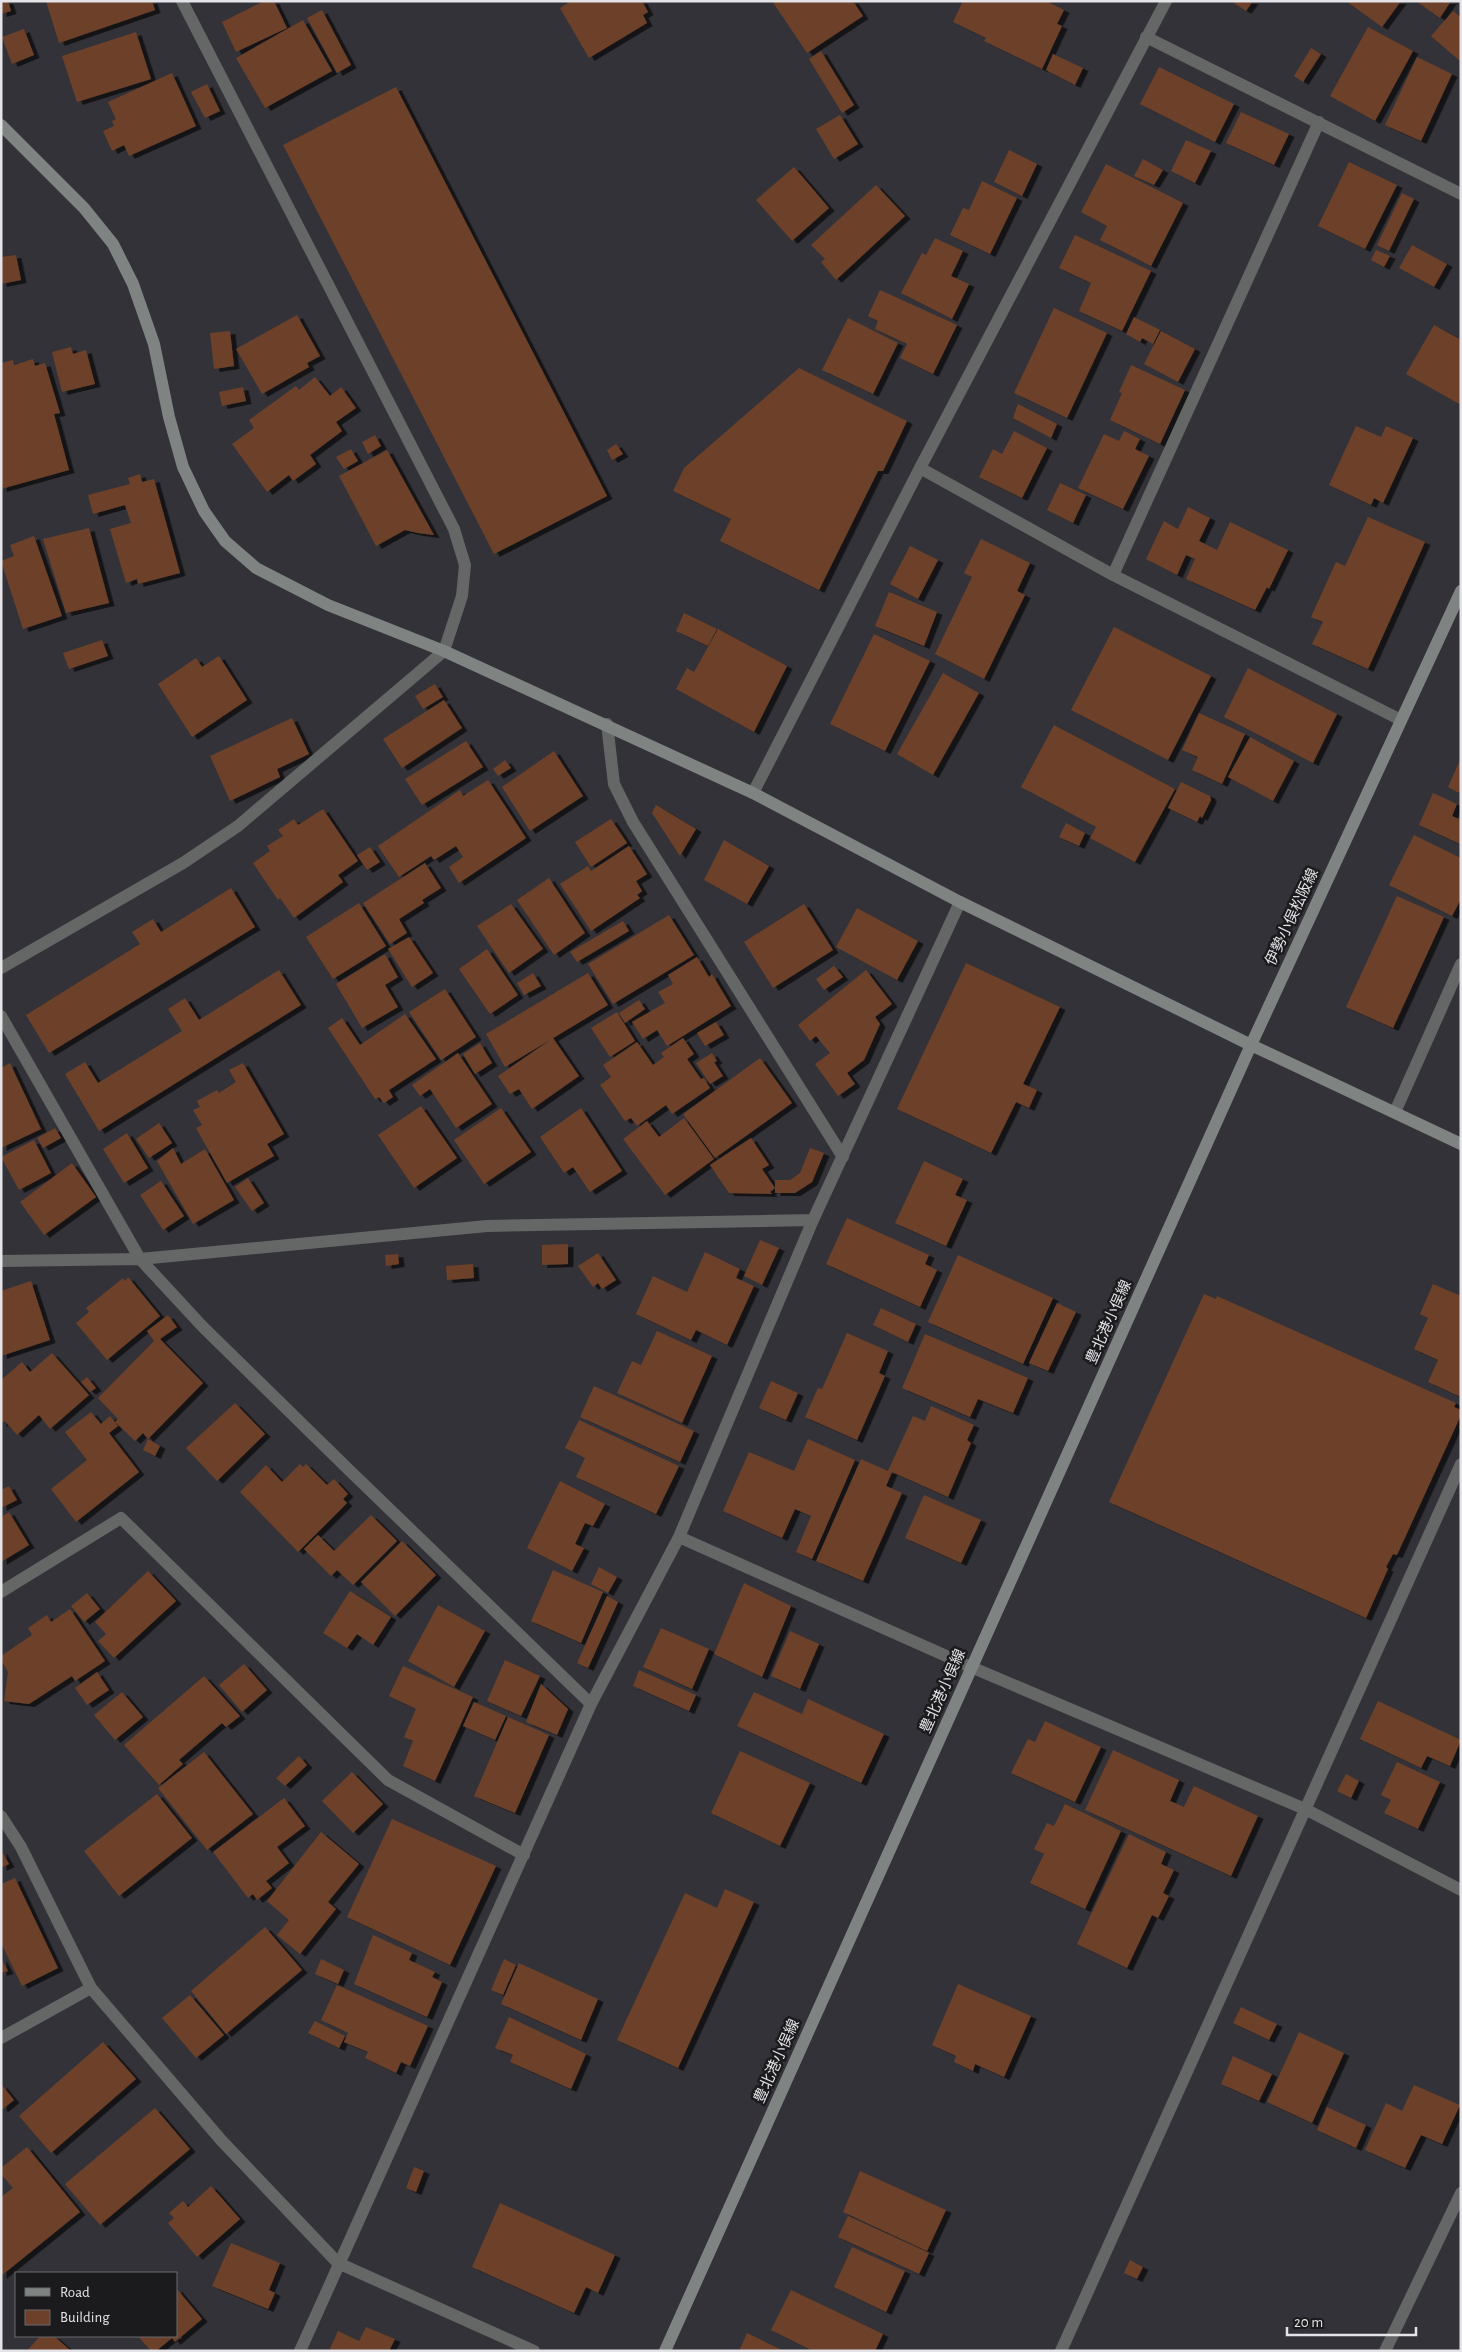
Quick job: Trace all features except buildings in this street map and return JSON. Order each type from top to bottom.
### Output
[{"type":"main road","points":[[1,125],[84,208],[113,244],[133,284],[154,344],[169,416],[183,467],[204,511],[225,541],[256,568],[328,605],[444,651],[607,724],[753,793],[960,902],[1251,1045],[1461,1144]]},
{"type":"main road","name":"伊勢小俣松阪線","points":[[1251,1045],[1461,591]]},
{"type":"main road","name":"豊北港小俣線","points":[[664,2351],[1251,1045]]},
{"type":"street","points":[[1,968],[183,863],[238,826],[444,651],[462,596],[465,564],[454,529],[182,1]]},
{"type":"street","points":[[753,793],[920,468],[1166,1]]},
{"type":"street","points":[[1146,37],[1461,194]]},
{"type":"street","points":[[1113,575],[1319,122]]},
{"type":"street","points":[[920,468],[1113,575],[1401,720]]},
{"type":"street","points":[[607,724],[614,784],[633,822],[843,1157]]},
{"type":"street","points":[[300,2351],[591,1704],[679,1537],[813,1220],[960,902]]},
{"type":"street","points":[[1395,1112],[1461,964]]},
{"type":"street","points":[[1,1016],[140,1259],[203,1327],[591,1704]]},
{"type":"street","points":[[1,1261],[140,1259],[487,1226],[813,1220]]},
{"type":"street","points":[[1061,2351],[1461,1464]]},
{"type":"street","points":[[1,1592],[121,1518],[388,1780],[524,1855]]},
{"type":"street","points":[[679,1537],[972,1667],[1305,1809],[1461,1890]]},
{"type":"street","points":[[1,1816],[21,1848],[91,1988],[221,2140],[338,2263],[534,2351]]},
{"type":"street","points":[[1,2038],[91,1988]]},
{"type":"street","points":[[1385,2351],[1461,2193]]}]
